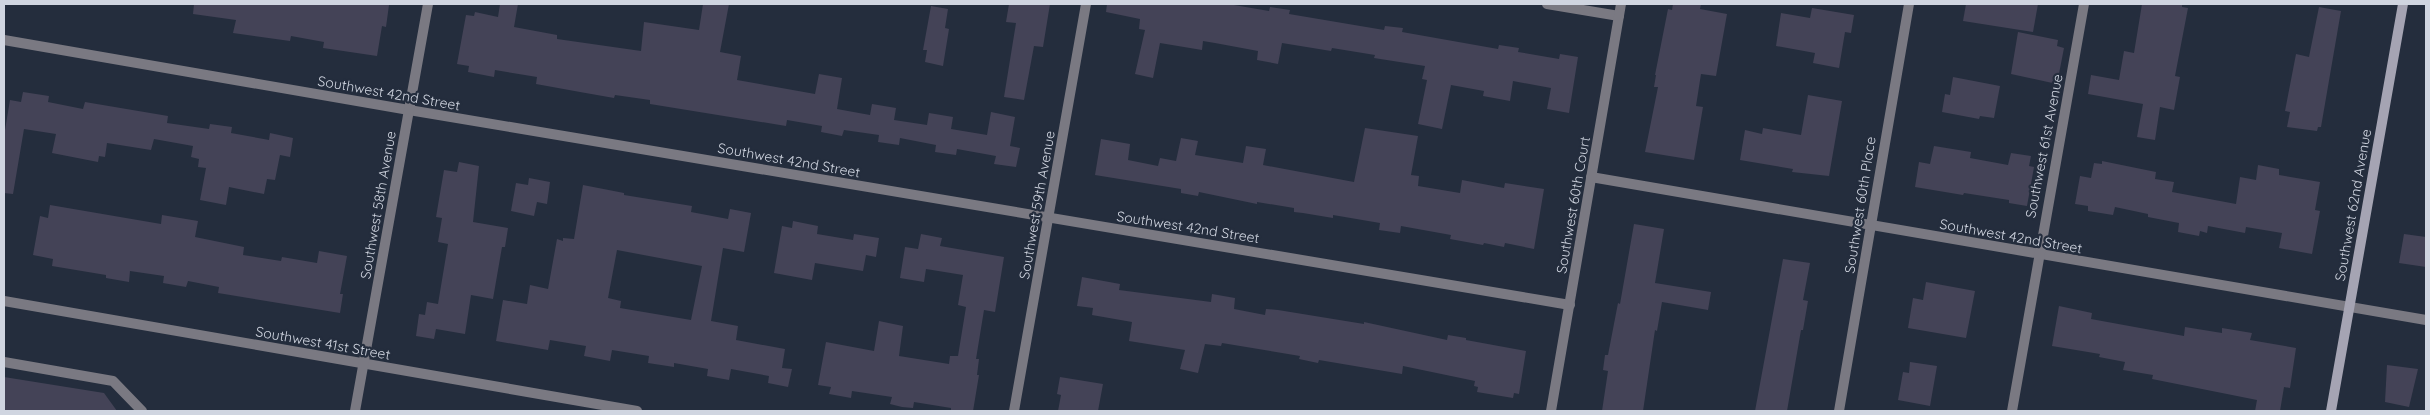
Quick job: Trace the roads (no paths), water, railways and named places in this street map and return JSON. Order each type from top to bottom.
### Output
[{"type":"street","name":"Southwest 58th Avenue","points":[[355,411],[428,4]]},
{"type":"street","name":"Southwest 59th Avenue","points":[[1014,411],[1086,4]]},
{"type":"street","points":[[1546,4],[1619,16]]},
{"type":"street","name":"Southwest 60th Court","points":[[1551,411],[1621,4]]},
{"type":"street","name":"Southwest 60th Place","points":[[1839,411],[1909,4]]},
{"type":"street","name":"Southwest 61st Avenue","points":[[2012,411],[2084,4]]},
{"type":"street","name":"Southwest 62nd Avenue","points":[[2331,411],[2403,4]]},
{"type":"street","name":"Southwest 42nd Street","points":[[4,40],[1570,305]]},
{"type":"street","name":"Southwest 42nd Street","points":[[1591,177],[2426,320]]},
{"type":"street","name":"Southwest 41st Street","points":[[4,301],[637,411]]},
{"type":"street","points":[[4,362],[113,381],[142,411]]}]
